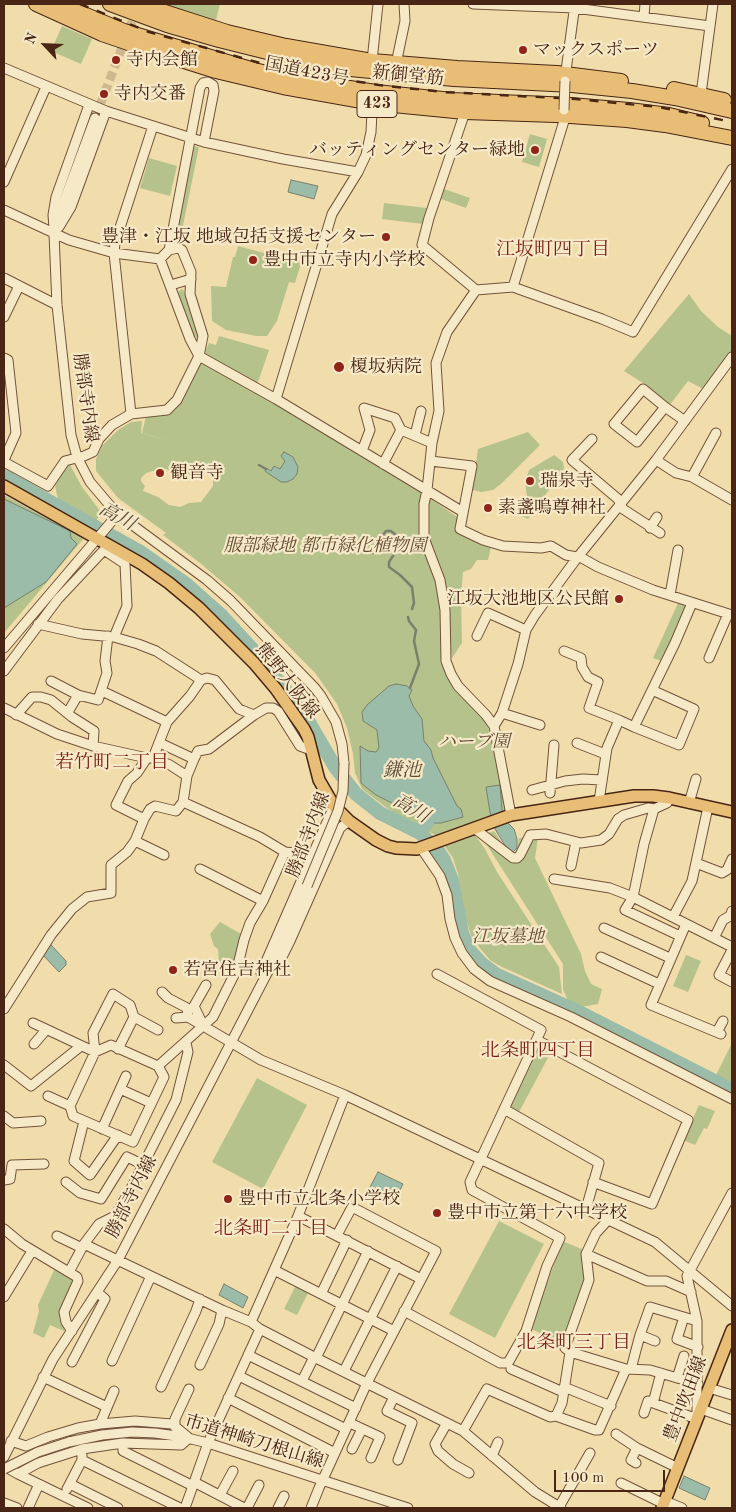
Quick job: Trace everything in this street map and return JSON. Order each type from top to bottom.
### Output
[{"type":"highway","name":"国道423号","points":[[36,4],[102,34],[146,49],[216,71],[283,87],[373,103],[465,112],[564,113],[636,122],[732,138]]},
{"type":"highway","name":"新御堂筋","points":[[110,4],[167,25],[219,40],[340,68],[445,78],[572,85],[632,91],[675,98],[732,111]]},
{"type":"highway","name":"国道423号","points":[[140,4],[227,32],[286,46],[372,61],[652,85],[702,94],[732,102]]},
{"type":"highway","name":"新御堂筋","points":[[61,5],[124,31],[189,51],[254,70],[336,87],[452,100],[572,105],[629,110],[669,116],[732,130]]},
{"type":"main road","name":"熊野大阪線","points":[[4,486],[142,564],[169,583],[218,626],[276,689],[308,737],[319,780],[334,806],[349,821],[388,846],[405,849],[423,847],[509,815],[634,796],[669,798],[732,812]]},
{"type":"main road","name":"豊中吹田線","points":[[664,1505],[732,1330]]},
{"type":"street","points":[[372,61],[378,4]]},
{"type":"street","points":[[396,64],[405,21],[404,4]]},
{"type":"street","points":[[473,4],[575,6],[710,26]]},
{"type":"street","points":[[625,14],[626,4]]},
{"type":"street","points":[[644,16],[646,4]]},
{"type":"street","points":[[702,94],[713,4]]},
{"type":"street","points":[[513,287],[564,121],[565,77],[575,6]]},
{"type":"street","points":[[4,68],[89,105],[204,142],[283,159],[358,172]]},
{"type":"street","points":[[169,250],[200,88],[203,83],[208,82],[213,85],[214,91],[204,142]]},
{"type":"street","points":[[4,182],[46,87]]},
{"type":"street","points":[[54,234],[53,215],[56,197],[89,105]]},
{"type":"street","points":[[54,234],[71,208],[106,111]]},
{"type":"street","points":[[276,399],[332,214],[358,172],[368,147],[372,112]]},
{"type":"street","points":[[465,112],[422,244],[476,290],[513,287],[602,318],[633,332],[732,169]]},
{"type":"street","name":"勝部寺内線","points":[[4,1457],[43,1377],[118,1260],[283,942],[338,811],[343,792],[344,763],[342,744],[336,722],[314,687],[231,601],[213,585],[118,514],[90,482],[77,457],[71,435],[57,304],[54,234],[62,204],[94,118]]},
{"type":"street","points":[[131,414],[114,253],[115,243],[153,126]]},
{"type":"street","points":[[4,210],[54,234],[114,253],[160,259]]},
{"type":"street","points":[[4,358],[8,360],[16,434],[4,461],[48,486],[65,461],[92,452],[99,439],[112,425],[131,414],[167,410],[178,400],[199,356],[203,336],[190,294],[191,272],[182,250],[178,248],[169,250],[160,259]]},
{"type":"street","points":[[160,259],[190,339],[199,356],[276,399],[463,512]]},
{"type":"street","points":[[4,278],[57,304]]},
{"type":"street","points":[[171,285],[190,279]]},
{"type":"street","points":[[4,317],[19,286]]},
{"type":"street","points":[[476,290],[447,332],[436,363],[439,412],[432,443],[424,504],[424,538],[440,580],[445,610],[446,661],[458,686],[494,726],[509,815]]},
{"type":"street","points":[[494,726],[502,713],[518,664],[526,630],[534,615],[619,504],[656,460],[732,357]]},
{"type":"street","points":[[665,407],[637,442],[614,424],[644,389],[685,421]]},
{"type":"street","points":[[362,451],[370,430],[364,408],[395,418],[401,430],[432,443]]},
{"type":"street","points":[[415,436],[421,411]]},
{"type":"street","points":[[383,464],[401,430]]},
{"type":"street","points":[[692,477],[716,433]]},
{"type":"street","points":[[592,439],[572,460],[618,499],[619,504],[631,516],[660,533]]},
{"type":"street","points":[[431,460],[472,466],[460,528],[483,540],[503,546],[541,548],[551,546],[566,555],[582,558],[598,568],[653,590],[730,614],[709,658]]},
{"type":"street","points":[[656,460],[676,473],[692,477],[731,496]]},
{"type":"street","points":[[4,648],[118,514]]},
{"type":"street","points":[[650,528],[657,517]]},
{"type":"street","points":[[4,671],[38,624],[104,550],[125,564],[127,606],[111,636],[105,661],[107,673],[102,691],[96,701],[78,695],[51,681]]},
{"type":"street","points":[[670,595],[678,550]]},
{"type":"street","points":[[61,579],[69,588]]},
{"type":"street","points":[[634,727],[692,602]]},
{"type":"street","points":[[477,636],[488,613],[526,630]]},
{"type":"street","points":[[38,624],[82,634],[111,636],[156,652],[201,680]]},
{"type":"street","points":[[564,651],[581,658],[582,667],[588,677],[598,682],[585,707],[679,745],[694,709],[652,690]]},
{"type":"street","points":[[144,819],[116,805],[128,782],[150,758],[160,743],[167,722],[190,696],[201,680],[207,678],[215,680],[238,709],[254,715]]},
{"type":"street","points":[[102,691],[167,722]]},
{"type":"street","points":[[68,712],[78,695]]},
{"type":"street","points":[[16,715],[32,697],[52,700],[72,717],[94,731],[93,746]]},
{"type":"street","points":[[4,708],[56,734],[93,746],[150,758],[170,765],[187,776]]},
{"type":"street","points":[[4,1009],[51,935],[72,909],[86,897],[111,892],[112,866],[127,852],[135,841],[150,809],[155,806],[176,811],[183,802],[187,776],[198,751],[209,749],[266,708],[273,708],[278,711],[300,746],[311,750]]},
{"type":"street","points":[[502,713],[540,725]]},
{"type":"street","points":[[598,801],[606,748],[618,720]]},
{"type":"street","points":[[160,743],[194,759]]},
{"type":"street","points":[[578,743],[605,754]]},
{"type":"street","points":[[550,788],[555,761],[554,745]]},
{"type":"street","points":[[532,790],[550,788],[583,779],[601,780]]},
{"type":"street","points":[[689,803],[696,779]]},
{"type":"street","points":[[474,828],[513,858],[517,858],[530,835],[546,834],[576,842],[590,843],[601,840],[609,834],[618,819],[624,815],[648,808],[654,809],[667,803],[669,798]]},
{"type":"street","points":[[183,802],[260,837],[284,852],[302,854],[310,859]]},
{"type":"street","points":[[255,995],[259,976],[334,806]]},
{"type":"street","points":[[673,916],[692,881],[708,807]]},
{"type":"street","points":[[654,809],[632,896],[625,910],[680,936]]},
{"type":"street","points":[[255,995],[268,981],[290,941],[340,828],[349,821]]},
{"type":"street","points":[[135,841],[164,855]]},
{"type":"street","points":[[571,866],[576,842]]},
{"type":"street","points":[[423,847],[440,876],[448,895],[450,920],[455,938],[462,953],[474,970],[490,981],[570,1018],[732,1099]]},
{"type":"street","points":[[158,1066],[213,1017],[237,969],[250,923],[263,901],[284,852]]},
{"type":"street","points":[[696,863],[722,873],[727,870],[732,859]]},
{"type":"street","points":[[200,869],[263,901]]},
{"type":"street","points":[[558,882],[596,889],[610,888],[632,896],[732,948],[719,975],[732,982]]},
{"type":"street","points":[[714,938],[723,920],[730,916],[732,911]]},
{"type":"street","points":[[686,924],[651,1005],[719,1033],[723,1021]]},
{"type":"street","points":[[604,928],[616,929],[670,958]]},
{"type":"street","points":[[606,957],[630,967],[659,984]]},
{"type":"street","points":[[404,1311],[500,1363],[508,1363],[526,1331],[548,1266],[560,1238],[472,1190],[470,1182],[541,1030],[437,974]]},
{"type":"street","points":[[203,1025],[194,1006],[206,985]]},
{"type":"street","points":[[162,992],[168,998],[187,1008],[188,1017]]},
{"type":"street","points":[[33,1023],[95,1052],[111,1045],[158,1066],[164,1077],[133,1142],[73,1116],[70,1106],[95,1052],[93,1033],[113,994],[130,1005],[134,1017],[158,1030]]},
{"type":"street","points":[[118,1049],[134,1017]]},
{"type":"street","points":[[176,1018],[188,1017],[261,1060],[345,1095],[655,1242],[732,1306]]},
{"type":"street","points":[[34,1044],[46,1030]]},
{"type":"street","points":[[537,1040],[688,1120],[652,1204],[593,1182]]},
{"type":"street","points":[[69,1272],[83,1246],[99,1224],[116,1216],[144,1164],[176,1100],[188,1052],[186,1042]]},
{"type":"street","points":[[4,1065],[32,1086],[82,1046]]},
{"type":"street","points":[[102,1129],[126,1076]]},
{"type":"street","points":[[120,1089],[151,1103]]},
{"type":"street","points":[[251,1322],[298,1216],[345,1095]]},
{"type":"street","points":[[48,1096],[70,1106]]},
{"type":"street","points":[[504,1109],[599,1163],[586,1209]]},
{"type":"street","points":[[4,1116],[13,1123],[40,1121]]},
{"type":"street","points":[[84,1121],[74,1161],[90,1175],[118,1136]]},
{"type":"street","points":[[66,1182],[80,1192],[100,1200],[127,1157],[144,1164]]},
{"type":"street","points":[[4,1180],[10,1179],[12,1164],[44,1164]]},
{"type":"street","points":[[699,1414],[697,1321],[687,1276],[732,1193]]},
{"type":"street","points":[[311,1508],[367,1383],[436,1251],[352,1207],[337,1235]]},
{"type":"street","points":[[298,1216],[421,1279]]},
{"type":"street","points":[[608,1220],[596,1233],[586,1254],[589,1280],[565,1348],[570,1352],[628,1370],[650,1370],[698,1384]]},
{"type":"street","points":[[4,1229],[32,1250],[77,1277],[78,1280],[64,1312],[66,1322],[72,1331]]},
{"type":"street","points":[[57,1236],[118,1260],[251,1322],[260,1329],[315,1358],[463,1431],[535,1492],[560,1508],[590,1453]]},
{"type":"street","points":[[321,1294],[347,1240]]},
{"type":"street","points":[[4,1297],[32,1250]]},
{"type":"street","points":[[302,1381],[368,1251]]},
{"type":"street","points":[[586,1254],[647,1280],[666,1281],[691,1292]]},
{"type":"street","points":[[344,1371],[397,1266]]},
{"type":"street","points":[[274,1270],[394,1331]]},
{"type":"street","points":[[111,1356],[131,1311],[150,1276]]},
{"type":"street","points":[[72,1362],[105,1299],[98,1292]]},
{"type":"street","points":[[161,1382],[200,1299]]},
{"type":"street","points":[[463,1431],[487,1389],[550,1417],[556,1416],[594,1430],[599,1430],[628,1370],[650,1307],[697,1321]]},
{"type":"street","points":[[200,1365],[219,1324],[222,1310]]},
{"type":"street","points":[[684,1317],[677,1339],[698,1347]]},
{"type":"street","points":[[82,1460],[184,1508],[208,1443],[260,1329]]},
{"type":"street","points":[[640,1335],[655,1341]]},
{"type":"street","points":[[556,1416],[562,1403],[570,1352]]},
{"type":"street","points":[[248,1355],[356,1408]]},
{"type":"street","points":[[677,1378],[684,1356]]},
{"type":"street","points":[[511,1369],[563,1390],[611,1406]]},
{"type":"street","points":[[653,1403],[661,1373]]},
{"type":"street","points":[[238,1376],[348,1426],[362,1429],[380,1438],[371,1458]]},
{"type":"street","points":[[43,1377],[106,1407]]},
{"type":"street","points":[[709,1388],[732,1395]]},
{"type":"street","points":[[175,1427],[175,1419],[189,1389]]},
{"type":"street","points":[[100,1424],[114,1391]]},
{"type":"street","points":[[394,1397],[387,1411],[412,1423],[398,1460]]},
{"type":"street","points":[[228,1398],[335,1453]]},
{"type":"street","points":[[644,1413],[648,1401],[732,1420]]},
{"type":"street","points":[[11,1441],[26,1446],[78,1428],[135,1421],[172,1424],[189,1438],[181,1445],[123,1443],[82,1449],[38,1463],[18,1474]]},
{"type":"street","points":[[447,1423],[435,1444],[438,1451],[452,1464],[468,1474]]},
{"type":"street","points":[[352,1449],[362,1429]]},
{"type":"street","name":"市道神崎刀根山線","points":[[4,1468],[38,1452],[69,1442],[102,1435],[155,1433],[208,1443],[408,1508]]},
{"type":"street","points":[[616,1434],[637,1448],[678,1468]]},
{"type":"street","points":[[492,1456],[498,1442]]},
{"type":"street","points":[[123,1443],[123,1451],[245,1508],[259,1485]]},
{"type":"street","points":[[631,1461],[637,1448]]},
{"type":"street","points":[[63,1496],[82,1460],[82,1449]]},
{"type":"street","points":[[4,1468],[88,1508]]},
{"type":"street","points":[[220,1496],[233,1471]]},
{"type":"street","points":[[621,1483],[664,1505],[682,1508]]},
{"type":"street","points":[[28,1508],[39,1484]]},
{"type":"street","points":[[70,1484],[118,1508]]},
{"type":"street","points":[[278,1508],[284,1496]]},
{"type":"street","points":[[4,1503],[17,1508]]},
{"type":"green space","points":[[162,4],[220,4],[216,20]]},
{"type":"green space","points":[[62,26],[92,39],[81,64],[51,51]]},
{"type":"green space","name":"バッティングセンター緑地","points":[[530,134],[547,139],[539,167],[522,162]]},
{"type":"green space","points":[[192,146],[199,147],[180,240],[178,242],[174,239]]},
{"type":"green space","points":[[149,158],[177,166],[170,196],[140,188]]},
{"type":"green space","points":[[444,189],[470,198],[466,208],[441,199]]},
{"type":"green space","points":[[384,203],[427,208],[423,224],[382,219]]},
{"type":"green space","points":[[238,246],[301,263],[295,283],[289,282],[277,321],[267,336],[256,336],[226,330],[212,321],[211,286],[226,287],[233,257],[235,257]]},
{"type":"green space","points":[[182,289],[199,335],[198,338],[193,337],[178,292]]},
{"type":"green space","points":[[689,294],[701,311],[718,327],[732,336],[732,352],[705,390],[688,381],[669,406],[646,385],[624,371]]},
{"type":"green space","points":[[219,336],[269,350],[257,385],[207,357],[205,352],[209,343],[216,345]]},
{"type":"green space","name":"服部緑地 都市緑化植物園","points":[[204,362],[423,492],[421,505],[437,579],[441,612],[443,661],[484,719],[492,736],[506,810],[437,836],[391,811],[362,789],[355,773],[347,728],[337,704],[316,674],[240,597],[163,535],[166,533],[118,498],[96,471],[96,459],[102,446],[118,430],[131,422],[142,421],[141,433],[172,442],[142,433],[146,416],[168,414],[181,403],[199,364]],"holes":[[[163,468],[184,476],[213,473],[213,486],[201,502],[189,503],[180,507],[169,505],[158,497],[143,491],[145,486],[141,478],[146,473]]]},
{"type":"green space","points":[[528,432],[540,445],[493,490],[481,492],[472,490],[478,449]]},
{"type":"green space","points":[[554,455],[563,462],[564,469],[528,519],[519,515],[515,509],[527,496],[525,482],[529,470]]},
{"type":"green space","points":[[67,464],[70,465],[82,487],[101,512],[96,521],[58,499],[55,486]]},
{"type":"green space","points":[[4,495],[84,538],[4,633]]},
{"type":"green space","points":[[431,499],[459,518],[457,530],[491,547],[488,560],[477,560],[471,569],[463,572],[461,597],[462,643],[452,658],[449,638],[450,607],[443,574],[427,536],[428,504]]},
{"type":"green space","points":[[679,601],[687,606],[661,661],[653,658]]},
{"type":"green space","points":[[494,831],[508,852],[514,854],[517,852],[519,838],[538,838],[535,858],[581,954],[585,971],[591,984],[602,989],[598,1004],[581,1007],[568,1001],[563,989],[563,964],[481,836]]},
{"type":"green space","name":"江坂墓地","points":[[474,834],[559,967],[562,994],[490,960],[479,947],[474,937],[472,938],[464,913],[458,874],[453,858],[444,845]]},
{"type":"green space","points":[[220,922],[243,935],[234,969],[219,962],[218,949],[214,946],[210,934]]},
{"type":"green space","points":[[686,955],[701,961],[688,992],[673,986]]},
{"type":"green space","points":[[732,1045],[732,1083],[716,1075]]},
{"type":"green space","points":[[542,1047],[548,1050],[550,1054],[519,1112],[512,1109],[510,1104],[538,1048]]},
{"type":"green space","points":[[257,1078],[307,1105],[263,1189],[212,1162]]},
{"type":"green space","points":[[699,1105],[715,1111],[707,1129],[704,1128],[695,1145],[683,1140]]},
{"type":"green space","points":[[499,1221],[544,1244],[495,1338],[449,1314]]},
{"type":"green space","points":[[562,1241],[584,1250],[585,1282],[562,1343],[531,1329]]},
{"type":"green space","points":[[55,1268],[75,1281],[63,1311],[66,1328],[64,1331],[50,1325],[44,1338],[33,1333],[39,1311],[38,1305]]},
{"type":"green space","points":[[296,1285],[309,1291],[297,1315],[284,1309]]},
{"type":"water","points":[[291,180],[318,186],[314,199],[288,192]]},
{"type":"water","points":[[284,452],[293,457],[298,467],[297,474],[293,479],[281,482],[265,471],[266,468],[271,471],[274,466],[280,469],[285,461],[281,456]]},
{"type":"water","points":[[4,499],[70,531],[71,538],[77,544],[46,582],[4,608]]},
{"type":"water","name":"鎌池","points":[[396,684],[407,686],[412,690],[409,696],[422,719],[424,741],[431,750],[433,758],[457,806],[461,809],[463,817],[434,823],[416,812],[408,811],[376,795],[361,783],[360,746],[368,751],[376,752],[379,748],[377,730],[363,721],[362,712],[367,705],[389,686]]},
{"type":"water","points":[[500,785],[502,810],[505,820],[514,829],[517,839],[517,848],[512,853],[509,852],[495,829],[490,812],[486,787]]},
{"type":"water","points":[[50,941],[51,945],[66,961],[66,965],[59,972],[42,954]]},
{"type":"water","points":[[378,1172],[403,1184],[394,1202],[369,1189]]},
{"type":"water","points":[[224,1284],[248,1297],[243,1308],[219,1295]]},
{"type":"water","points":[[684,1476],[710,1488],[705,1500],[679,1488]]},
{"type":"waterway","points":[[259,465],[266,469]]},
{"type":"waterway","name":"高川","points":[[4,476],[139,551],[186,584],[221,615],[255,652],[303,712],[335,767],[356,794],[380,813],[420,833],[436,848],[444,860],[452,880],[462,933],[470,951],[481,963],[497,975],[581,1013],[732,1090]]},
{"type":"waterway","points":[[350,547],[360,548],[373,553],[378,551],[386,531],[391,531],[396,535],[398,548],[389,562],[389,567],[412,587],[414,603],[412,609]]},
{"type":"waterway","points":[[408,617],[416,630],[414,641],[419,664],[410,688]]},
{"type":"waterway","points":[[420,833],[428,820]]},
{"type":"tunnel","points":[[95,118],[137,9]]},
{"type":"railway","points":[[80,4],[149,32],[285,70],[379,85],[443,92],[576,99],[659,107],[732,122]]},
{"type":"place","name":"マックスポーツ","points":[[523,50]]},
{"type":"place","name":"寺内会館","points":[[116,60]]},
{"type":"place","name":"寺内交番","points":[[104,94]]},
{"type":"place","name":"バッティングセンター緑地","points":[[535,150]]},
{"type":"place","name":"豊津・江坂 地域包括支援センター","points":[[386,237]]},
{"type":"place","name":"豊中市立寺内小学校","points":[[253,260]]},
{"type":"place","name":"榎坂病院","points":[[339,367]]},
{"type":"place","name":"観音寺","points":[[160,473]]},
{"type":"place","name":"瑞泉寺","points":[[530,481]]},
{"type":"place","name":"素盞嗚尊神社","points":[[488,508]]},
{"type":"place","name":"江坂大池地区公民館","points":[[619,599]]},
{"type":"place","name":"若宮住吉神社","points":[[173,970]]},
{"type":"place","name":"豊中市立北条小学校","points":[[228,1199]]},
{"type":"place","name":"豊中市立第十六中学校","points":[[437,1213]]},
{"type":"district","name":"江坂町四丁目","points":[[553,250]]},
{"type":"district","name":"若竹町二丁目","points":[[112,763]]},
{"type":"district","name":"北条町四丁目","points":[[538,1051]]},
{"type":"district","name":"北条町二丁目","points":[[271,1229]]},
{"type":"district","name":"北条町三丁目","points":[[574,1343]]},
{"type":"park label","name":"ハーブ園","points":[[474,742]]}]
